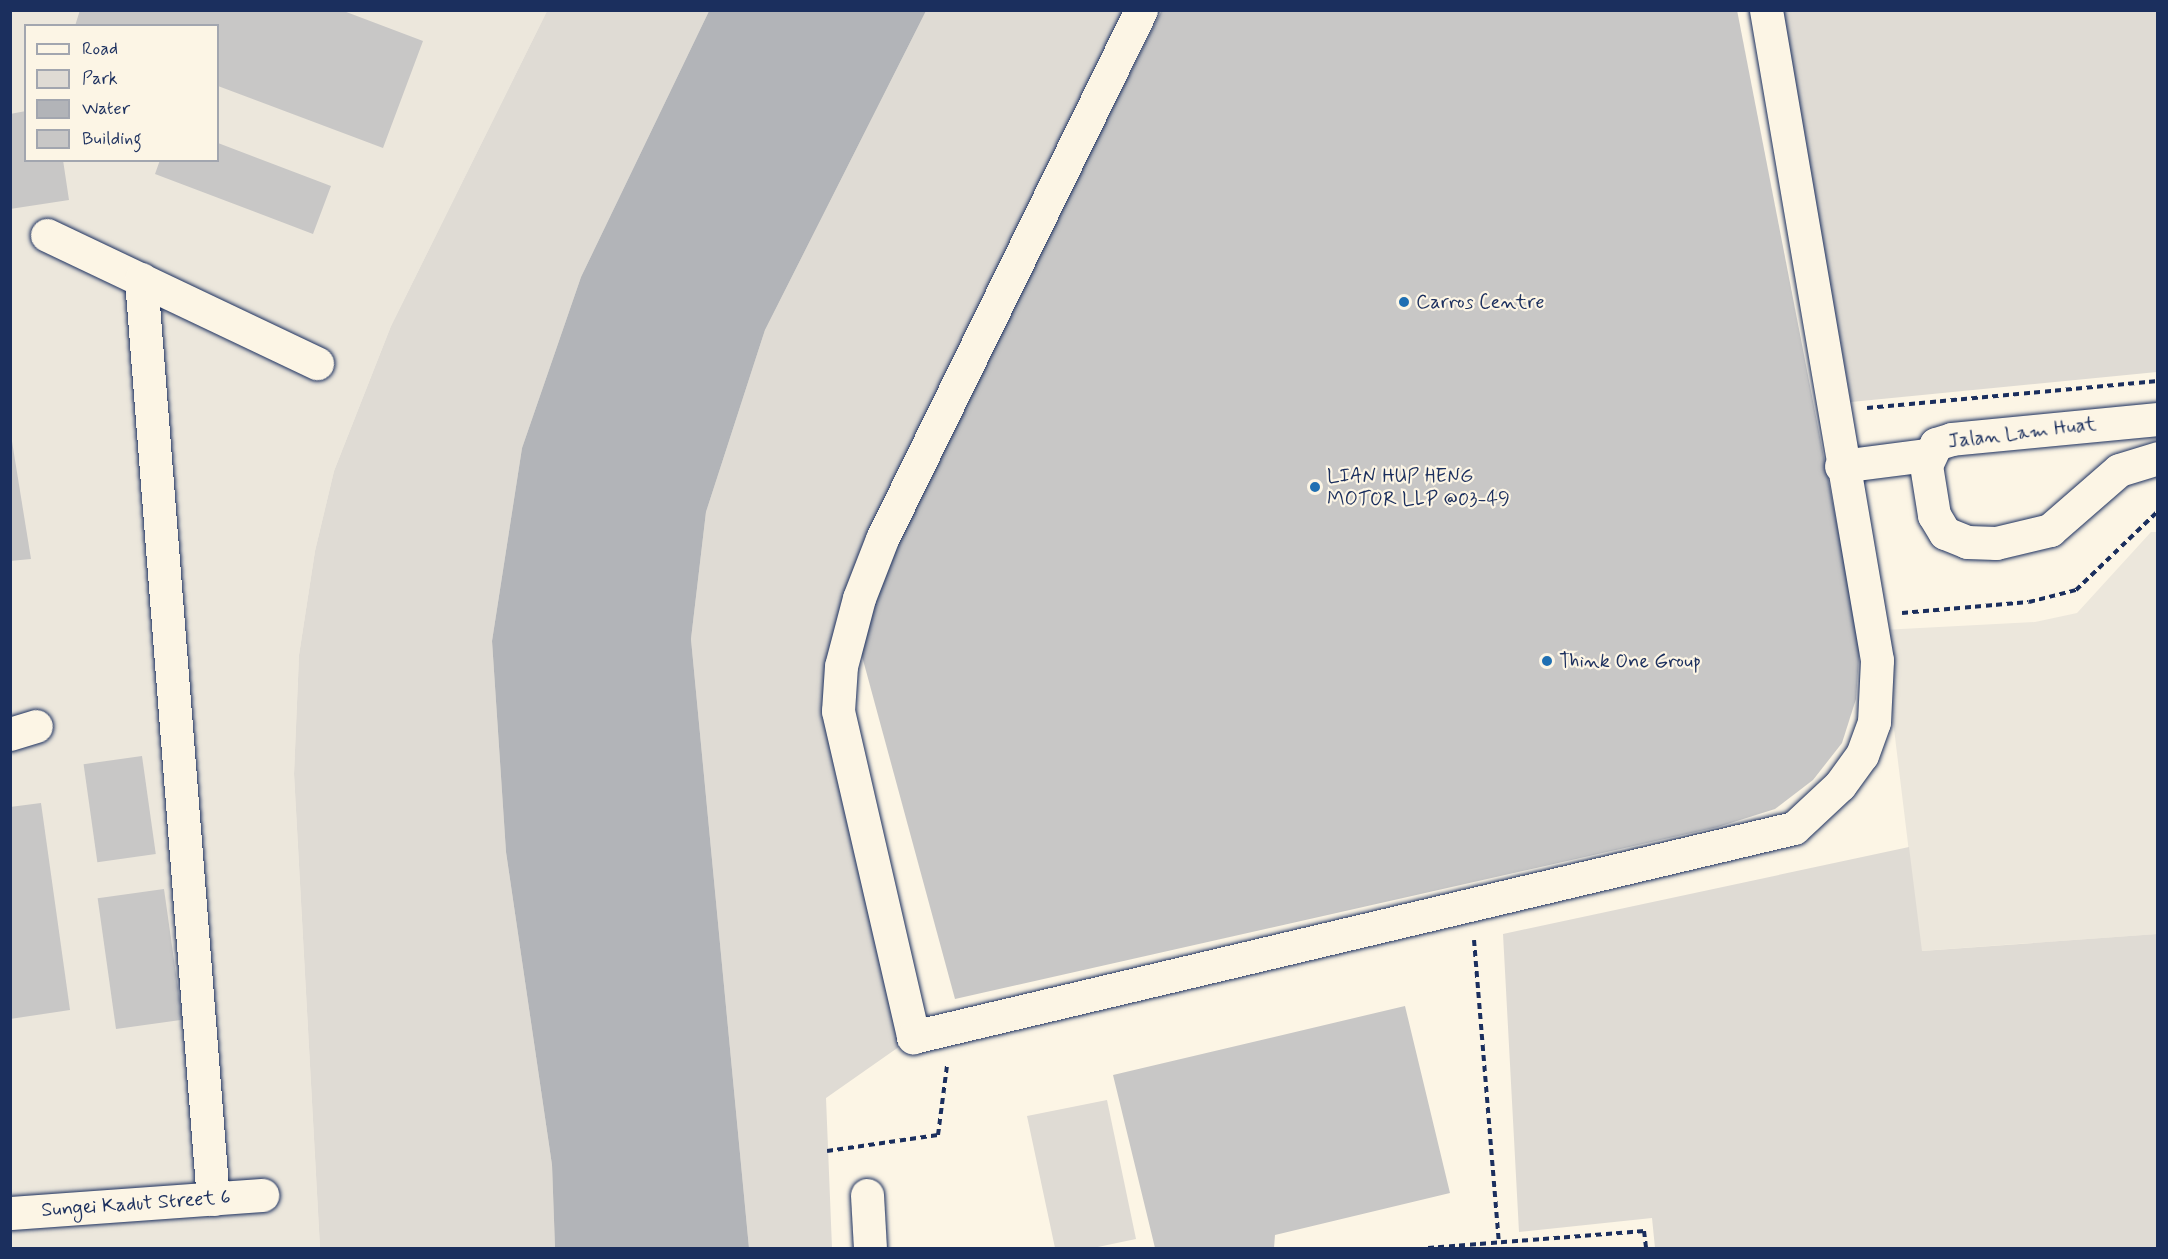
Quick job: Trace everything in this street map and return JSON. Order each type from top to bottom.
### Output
[{"type":"street","points":[[1141,10],[882,539],[859,598],[841,666],[838,711],[913,1037],[1794,828],[1832,793],[1862,755],[1878,693],[1877,660],[1841,466],[1766,10]]},
{"type":"street","points":[[47,235],[317,363]]},
{"type":"street","points":[[141,279],[213,1199]]},
{"type":"street","name":"Jalan Lam Huat","points":[[2157,419],[1980,434],[1936,444],[1927,455],[1934,515],[1945,532],[1968,542],[1996,543],[2050,530],[2119,470],[2157,458]]},
{"type":"street","points":[[1841,466],[1927,455]]},
{"type":"street","name":"Sungei Kadut Street 6","points":[[10,1213],[262,1195]]},
{"type":"street","points":[[867,1195],[870,1248]]},
{"type":"path","points":[[1858,414],[1862,408],[1879,406],[2157,381]]},
{"type":"path","points":[[1898,613],[2029,602],[2076,590],[2157,511]]},
{"type":"path","points":[[1464,943],[1476,940],[1499,1243]]},
{"type":"path","points":[[828,1151],[938,1135],[946,1066],[957,1064]]},
{"type":"path","points":[[1428,1248],[1644,1231],[1646,1248]]},
{"type":"shaded area","points":[[10,11],[547,11],[391,326],[334,471],[315,551],[299,655],[294,774],[320,1248],[11,1248]]},
{"type":"shaded area","points":[[2151,532],[2157,532],[2157,934],[1921,951],[1882,630],[2035,622],[2077,613]]},
{"type":"green space","points":[[547,11],[709,11],[581,277],[522,448],[492,641],[506,852],[552,1165],[555,1248],[320,1248],[294,774],[299,655],[315,551],[334,471],[391,326]]},
{"type":"green space","points":[[926,11],[1141,11],[841,666],[913,1037],[826,1098],[832,1248],[749,1248],[691,639],[706,512],[765,330]]},
{"type":"green space","points":[[1781,11],[2157,11],[2157,372],[1851,402]]},
{"type":"green space","points":[[1909,847],[1922,951],[2157,934],[2157,1248],[1655,1248],[1652,1218],[1519,1232],[1503,934]]},
{"type":"green space","points":[[1107,1100],[1136,1239],[1093,1248],[1055,1248],[1027,1116]]},
{"type":"water","points":[[709,11],[926,11],[765,330],[706,512],[691,639],[749,1248],[555,1248],[552,1165],[506,852],[492,641],[522,448],[581,277]]},
{"type":"building","points":[[80,10],[341,10],[423,41],[383,148],[219,86],[219,24],[76,24]]},
{"type":"building","name":"Carros Centre","points":[[1162,10],[1737,10],[1860,643],[1856,699],[1842,743],[1813,780],[1775,809],[1718,827],[955,999],[856,634],[866,594]]},
{"type":"building","points":[[24,111],[24,162],[63,162],[69,200],[10,209],[10,114]]},
{"type":"building","points":[[219,143],[331,186],[313,234],[155,174],[159,162],[219,162]]},
{"type":"building","points":[[10,429],[31,559],[10,561]]},
{"type":"building","points":[[142,756],[156,854],[97,862],[84,764]]},
{"type":"building","points":[[41,803],[70,1010],[10,1019],[10,807]]},
{"type":"building","points":[[164,889],[182,1020],[116,1029],[98,898]]},
{"type":"building","points":[[1405,1006],[1450,1193],[1275,1235],[1274,1248],[1155,1248],[1113,1075]]},
{"type":"place","name":"Carros Centre","points":[[1404,302]]},
{"type":"place","name":"LIAN HUP HENG MOTOR LLP @03-49","points":[[1315,487]]},
{"type":"place","name":"Think One Group","points":[[1547,661]]}]
